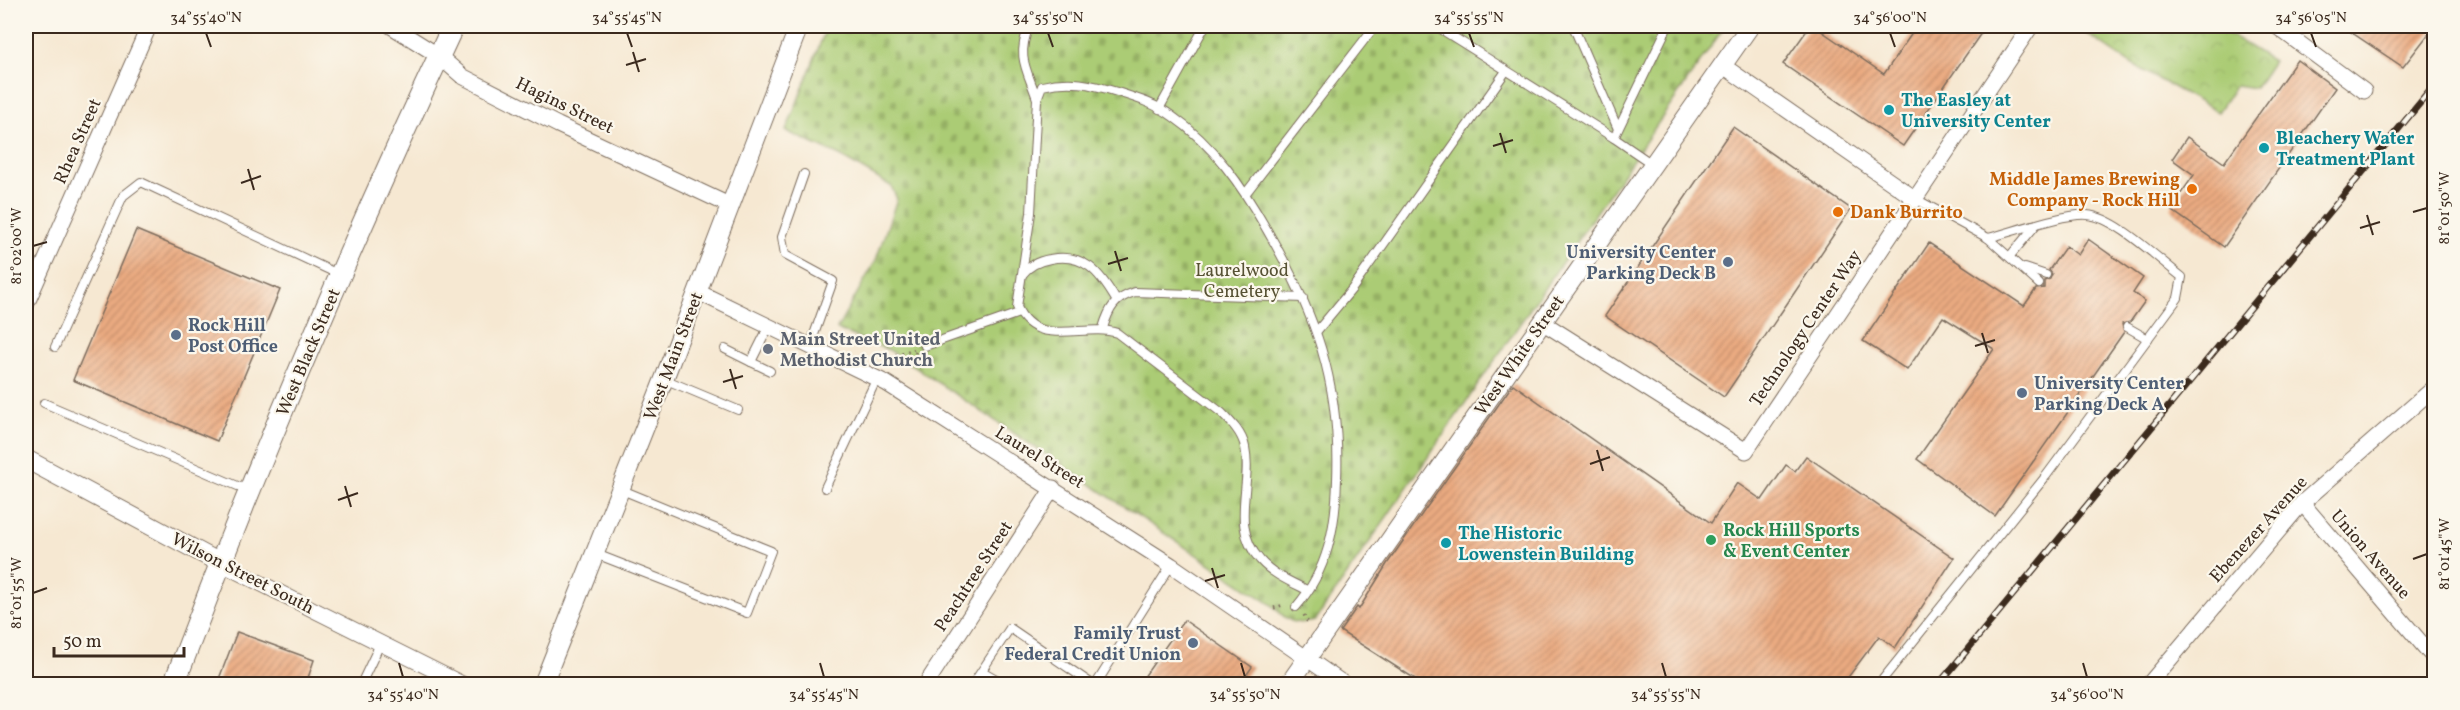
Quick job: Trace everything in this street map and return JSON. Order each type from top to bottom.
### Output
[{"type":"main road","name":"West Black Street","points":[[174,684],[248,491],[341,275],[453,26]]},
{"type":"street","name":"Rhea Street","points":[[26,305],[149,26]]},
{"type":"street","name":"Hagins Street","points":[[390,26],[439,56],[462,76],[558,125],[731,206]]},
{"type":"street","name":"West Main Street","points":[[543,684],[698,292],[799,26]]},
{"type":"street","name":"West White Street","points":[[1289,684],[1750,26]]},
{"type":"street","name":"Technology Center Way","points":[[1542,322],[1746,452],[2031,26]]},
{"type":"street","points":[[2276,26],[2364,91]]},
{"type":"street","points":[[1722,65],[1914,198]]},
{"type":"street","name":"Laurel Street","points":[[698,292],[877,378],[1053,488],[1344,684]]},
{"type":"street","name":"Ebenezer Avenue","points":[[2149,684],[2302,503],[2432,396]]},
{"type":"street","name":"Wilson Street South","points":[[26,459],[380,644],[443,680],[462,684]]},
{"type":"street","name":"Peachtree Street","points":[[926,684],[1053,488]]},
{"type":"street","name":"Union Avenue","points":[[2302,503],[2434,658]]},
{"type":"lane","points":[[1029,26],[1022,47],[1022,58],[1037,99]]},
{"type":"lane","points":[[1159,109],[1205,26]]},
{"type":"lane","points":[[1246,193],[1375,26]]},
{"type":"lane","points":[[1436,26],[1653,165]]},
{"type":"lane","points":[[1573,26],[1618,129]]},
{"type":"lane","points":[[1614,138],[1668,26]]},
{"type":"lane","points":[[1317,332],[1352,289],[1506,71]]},
{"type":"lane","points":[[1296,607],[1307,590],[1330,546],[1338,471],[1334,401],[1329,375],[1317,332],[1304,298],[1246,193],[1219,158],[1197,135],[1159,109],[1138,99],[1081,82],[1062,81],[1042,86],[1037,99],[1032,213],[1017,307],[1019,313],[1034,326],[1046,331],[1076,332],[1103,328],[1118,333],[1203,396],[1235,426],[1245,449],[1243,512],[1249,544],[1270,569],[1307,590]]},
{"type":"lane","points":[[804,174],[782,237],[785,255],[833,281],[810,346]]},
{"type":"lane","points":[[55,347],[123,196],[141,182],[341,275]]},
{"type":"lane","points":[[1914,198],[1988,238],[2024,268],[2039,284]]},
{"type":"lane","points":[[1878,684],[2046,477],[2178,298],[2182,277],[2109,221],[2088,215],[2069,216],[1988,238]]},
{"type":"lane","points":[[2010,256],[2035,226]]},
{"type":"lane","points":[[1022,276],[1026,269],[1039,261],[1074,258],[1099,272],[1116,300]]},
{"type":"lane","points":[[2024,268],[2046,275]]},
{"type":"lane","points":[[1103,328],[1108,312],[1116,300],[1135,292],[1304,298]]},
{"type":"lane","points":[[925,346],[1019,313]]},
{"type":"lane","points":[[751,362],[769,326]]},
{"type":"lane","points":[[2127,327],[2148,339]]},
{"type":"lane","points":[[724,349],[770,371]]},
{"type":"lane","points":[[825,488],[877,378]]},
{"type":"lane","points":[[664,379],[738,410]]},
{"type":"lane","points":[[44,403],[248,491]]},
{"type":"lane","points":[[595,554],[747,613],[771,551],[620,489]]},
{"type":"lane","points":[[973,684],[1010,628],[1094,684],[1171,566]]},
{"type":"lane","points":[[361,684],[380,644]]},
{"type":"lane","points":[[982,671],[1005,684]]},
{"type":"green space","name":"Laurelwood Cemetery","points":[[827,26],[1725,26],[1315,621],[1301,623],[1286,618],[1272,605],[889,350],[837,329],[876,260],[897,199],[891,186],[840,156],[786,131]]},
{"type":"green space","points":[[2075,26],[2216,26],[2273,61],[2255,88],[2236,85],[2218,112],[2133,65]]},
{"type":"building","name":"The Easley at University Center","points":[[1810,26],[1814,26],[1884,74],[1917,26],[1986,26],[1903,146],[1783,64]]},
{"type":"building","points":[[2342,26],[2434,26],[2434,27],[2403,67]]},
{"type":"building","name":"Bleachery Water Treatment Plant","points":[[2297,60],[2335,88],[2224,247],[2170,209],[2194,175],[2172,159],[2187,137],[2224,163]]},
{"type":"building","name":"University Center Parking Deck B","points":[[1733,127],[1851,209],[1724,397],[1605,316]]},
{"type":"building","name":"Rock Hill Post Office","points":[[136,230],[280,290],[217,441],[73,380]]},
{"type":"building","name":"University Center Parking Deck A","points":[[2088,239],[2143,278],[2133,293],[2145,301],[2130,322],[2122,324],[2124,332],[1995,516],[1917,459],[1994,349],[1943,317],[1907,370],[1863,341],[1929,243],[2024,306],[2036,289],[2044,288],[2044,281],[2050,279],[2052,274],[2049,270],[2066,246],[2078,255]]},
{"type":"building","name":"Rock Hill Sports & Event Center","points":[[1513,384],[1711,523],[1737,483],[1762,500],[1786,465],[1795,471],[1806,456],[1954,558],[1895,648],[1879,636],[1843,684],[1423,684],[1340,631],[1357,607],[1359,609],[1387,564]]},
{"type":"building","name":"Family Trust Federal Credit Union","points":[[1184,620],[1252,667],[1240,684],[1139,684]]},
{"type":"building","points":[[237,632],[314,660],[306,684],[217,684]]},
{"type":"railway","points":[[1939,684],[2434,86]]},
{"type":"place","name":"The Easley at University Center","points":[[1889,110]]},
{"type":"place","name":"Bleachery Water Treatment Plant","points":[[2264,148]]},
{"type":"place","name":"Middle James Brewing Company - Rock Hill","points":[[2192,189]]},
{"type":"place","name":"Dank Burrito","points":[[1838,212]]},
{"type":"place","name":"University Center Parking Deck B","points":[[1728,262]]},
{"type":"place","name":"Rock Hill Post Office","points":[[176,335]]},
{"type":"place","name":"Main Street United Methodist Church","points":[[768,349]]},
{"type":"place","name":"University Center Parking Deck A","points":[[2022,393]]},
{"type":"place","name":"Rock Hill Sports & Event Center","points":[[1711,540]]},
{"type":"place","name":"The Historic Lowenstein Building","points":[[1446,543]]},
{"type":"place","name":"Family Trust Federal Credit Union","points":[[1193,643]]}]
